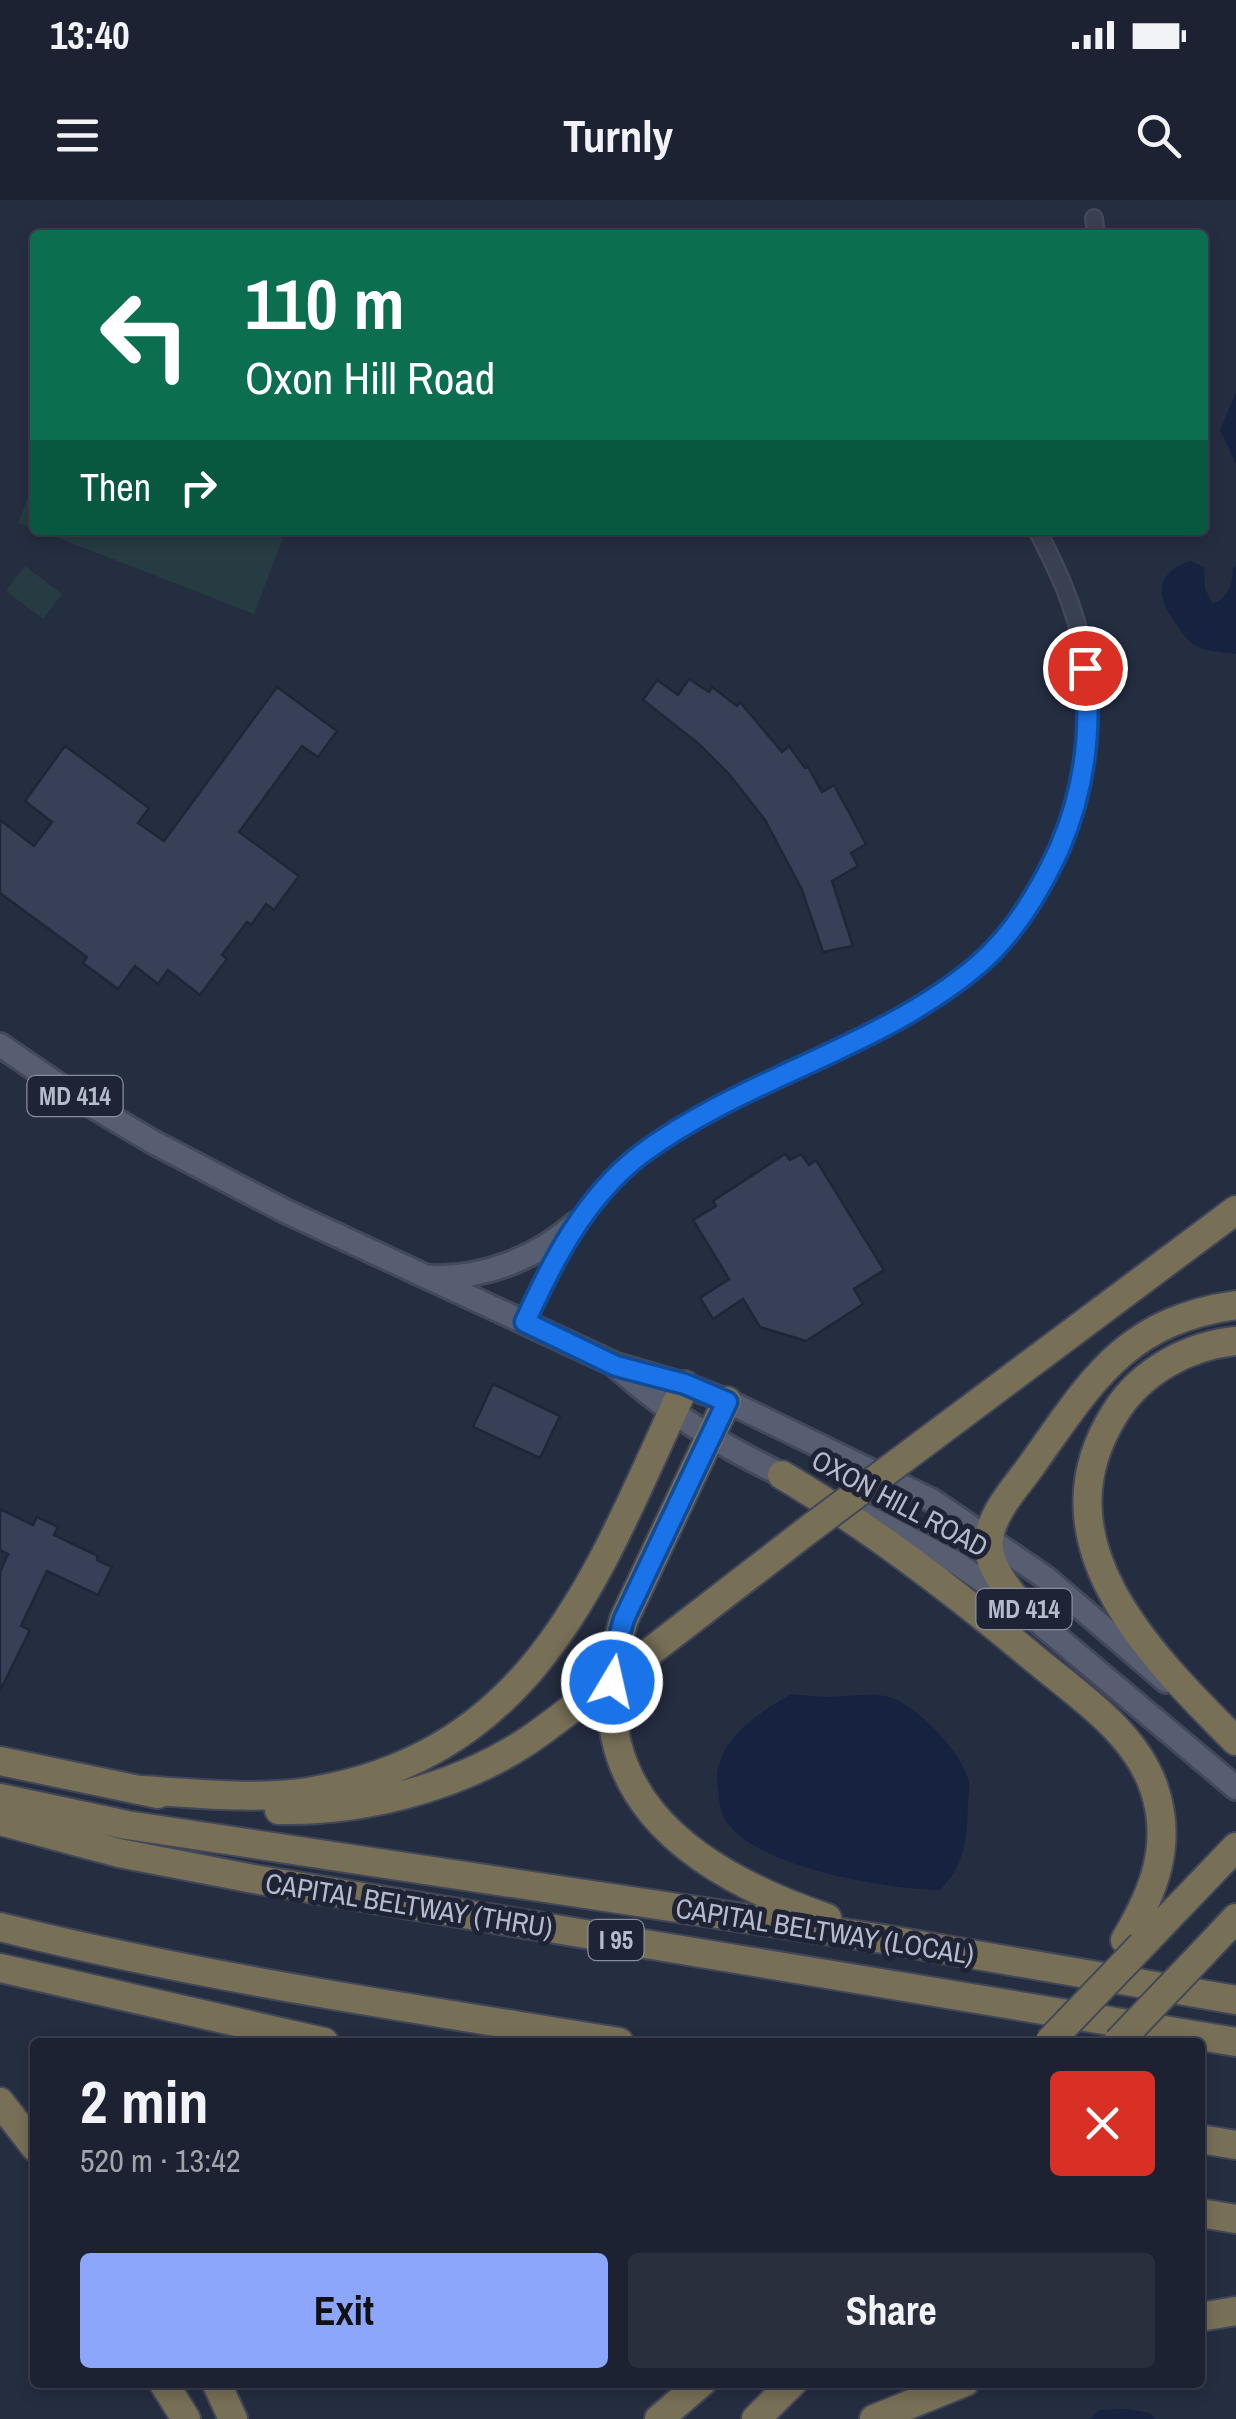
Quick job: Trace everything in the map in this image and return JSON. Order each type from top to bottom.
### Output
[{"type":"highway","points":[[0,1762],[244,1810],[305,1811],[370,1802],[430,1786],[482,1765],[521,1745],[642,1658],[1236,1210]]},
{"type":"highway","points":[[1021,1607],[989,1554],[989,1536],[1003,1506],[1076,1402],[1136,1340],[1196,1310],[1236,1304]]},
{"type":"highway","points":[[1236,1341],[1183,1354],[1148,1375],[1123,1400],[1096,1448],[1086,1499],[1091,1542],[1102,1576],[1123,1612],[1169,1670],[1236,1741]]},
{"type":"highway","points":[[140,1790],[246,1796],[306,1792],[362,1780],[417,1758],[462,1732],[531,1671],[585,1596],[608,1555],[685,1384]]},
{"type":"highway","points":[[727,1402],[636,1592],[614,1654],[610,1712],[619,1750],[633,1786],[655,1817],[682,1845],[719,1872],[758,1893],[890,1940]]},
{"type":"highway","points":[[782,1475],[943,1583],[1112,1724],[1141,1760],[1154,1790],[1162,1830],[1160,1860],[1133,1942]]},
{"type":"highway","name":"CAPITAL BELTWAY (LOCAL)","points":[[0,1798],[127,1825],[890,1940],[1236,2000]]},
{"type":"highway","name":"CAPITAL BELTWAY (THRU)","points":[[0,1821],[120,1852],[254,1879],[1236,2042]]},
{"type":"highway","points":[[1052,2038],[1133,1942],[1236,1847]]},
{"type":"highway","points":[[1122,2038],[1236,1918]]},
{"type":"highway","points":[[0,1927],[210,1973],[595,2038]]},
{"type":"highway","points":[[0,1968],[306,2038]]},
{"type":"highway","points":[[0,2102],[30,2141]]},
{"type":"highway","points":[[1205,2139],[1236,2144]]},
{"type":"highway","points":[[1205,2214],[1236,2219]]},
{"type":"highway","points":[[1205,2316],[1236,2311]]},
{"type":"highway","points":[[168,2388],[186,2419]]},
{"type":"highway","points":[[219,2388],[232,2419]]},
{"type":"highway","points":[[659,2419],[695,2388]]},
{"type":"highway","points":[[756,2419],[787,2388]]},
{"type":"highway","points":[[874,2419],[950,2388]]},
{"type":"main road","name":"OXON HILL ROAD","points":[[0,1045],[72,1094],[200,1168],[616,1366],[685,1384],[727,1402],[860,1463],[933,1502],[989,1536],[1046,1578],[1236,1741]]},
{"type":"main road","points":[[422,1276],[460,1276],[502,1266],[538,1251],[575,1224]]},
{"type":"main road","name":"OXON HILL ROAD","points":[[616,1366],[672,1414],[710,1438],[911,1537],[1021,1607],[1236,1788]]},
{"type":"street","points":[[525,1322],[575,1224],[638,1157],[728,1100],[794,1071],[930,1000],[981,963],[1021,915],[1051,866],[1066,832],[1086,757],[1087,689],[1082,647],[1070,600],[1038,535]]},
{"type":"shaded area","points":[[30,492],[30,527],[18,523]]},
{"type":"shaded area","points":[[51,535],[284,535],[254,614]]},
{"type":"shaded area","points":[[25,566],[62,594],[43,619],[6,591]]},
{"type":"water","points":[[1236,392],[1236,464],[1220,430]]},
{"type":"water","points":[[1190,561],[1204,567],[1205,589],[1213,604],[1227,594],[1236,566],[1236,654],[1210,651],[1190,642],[1164,603],[1165,578]]},
{"type":"water","points":[[791,1694],[891,1698],[920,1715],[950,1747],[969,1782],[967,1829],[960,1861],[940,1890],[854,1880],[819,1871],[786,1861],[735,1832],[720,1804],[717,1774],[721,1759],[750,1721]]},
{"type":"water","points":[[1099,2410],[1150,2413],[1155,2419],[1090,2419]]},
{"type":"building","points":[[689,679],[709,692],[712,687],[737,706],[740,702],[782,752],[789,746],[808,767],[822,792],[834,785],[866,844],[851,853],[858,866],[832,881],[853,946],[823,952],[802,890],[765,820],[699,744],[643,700],[657,680],[678,695]]},
{"type":"building","points":[[277,687],[337,731],[318,757],[302,746],[239,832],[299,876],[274,910],[266,904],[251,925],[247,922],[222,955],[227,959],[200,995],[168,970],[158,984],[135,966],[118,989],[83,963],[87,957],[0,893],[0,820],[34,846],[52,822],[25,801],[65,746],[149,808],[138,823],[164,841]]},
{"type":"building","points":[[785,1154],[790,1160],[801,1154],[809,1165],[816,1160],[884,1270],[854,1289],[863,1304],[806,1341],[760,1327],[743,1299],[713,1319],[700,1298],[729,1279],[693,1220],[716,1206],[713,1201]]},
{"type":"building","points":[[493,1384],[560,1416],[540,1458],[473,1427]]},
{"type":"building","points":[[0,1509],[33,1525],[37,1517],[58,1527],[54,1535],[112,1567],[98,1595],[47,1571],[21,1626],[30,1630],[0,1691],[0,1572],[8,1554],[0,1550]]},
{"type":"route","points":[[612,1682],[614,1654],[624,1619],[727,1402],[685,1384],[616,1366],[525,1322],[575,1224],[638,1157],[728,1100],[794,1071],[930,1000],[981,963],[1036,892],[1066,832],[1086,757],[1085,668]]}]
